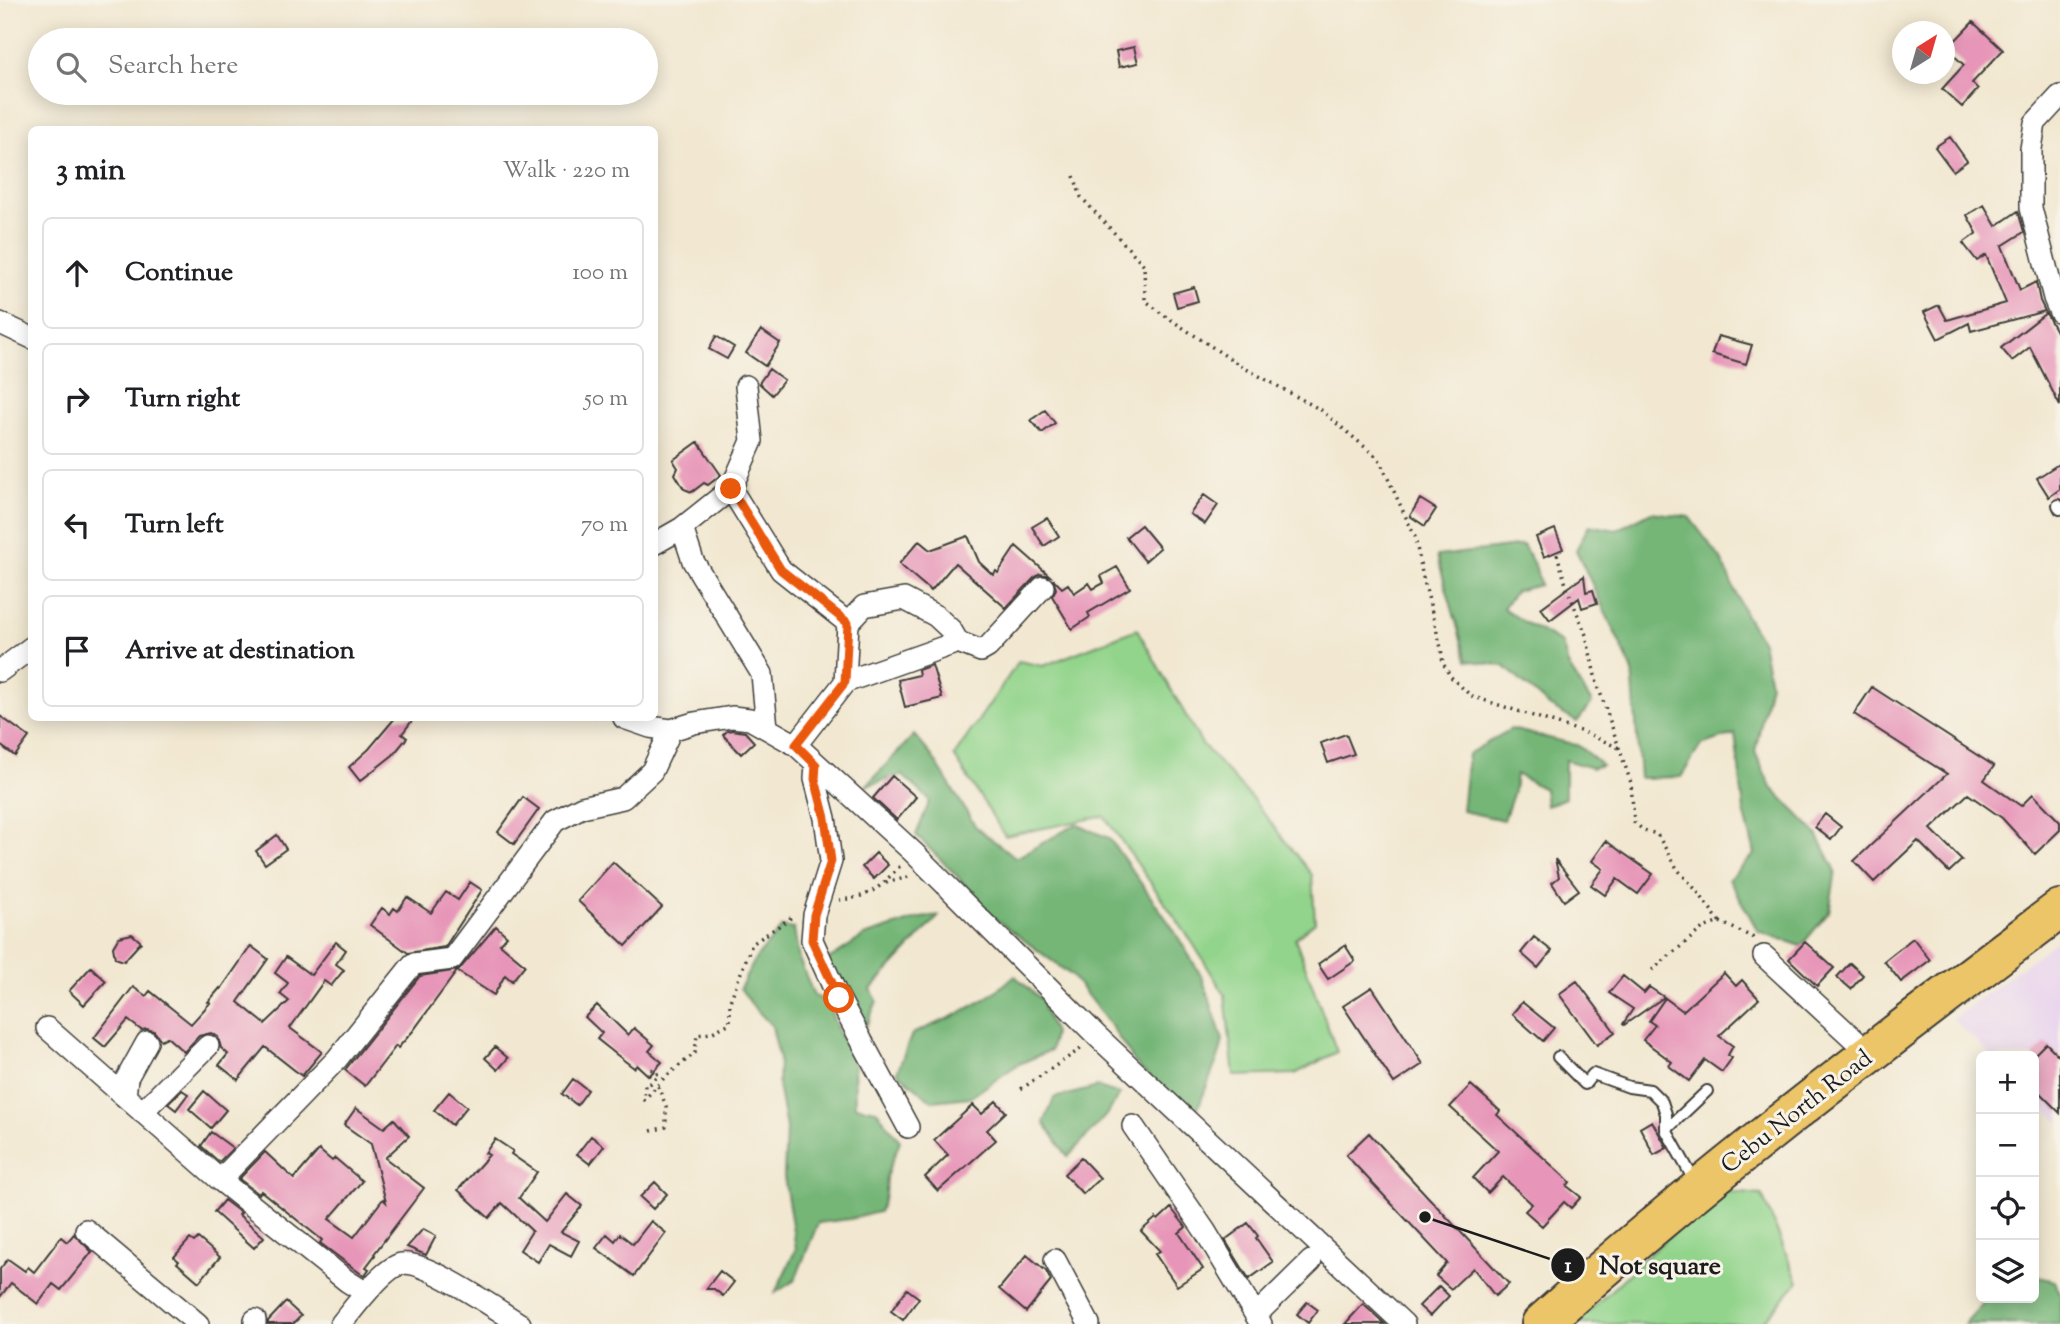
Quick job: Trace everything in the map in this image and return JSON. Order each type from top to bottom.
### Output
[{"type":"highway","name":"Cebu North Road","points":[[1541,1324],[1698,1188],[2060,909]]},
{"type":"street","points":[[2060,96],[2035,123],[2031,149],[2031,208],[2060,312]]},
{"type":"street","points":[[0,323],[28,336]]},
{"type":"street","points":[[658,542],[681,528],[731,489],[752,441],[746,386]]},
{"type":"street","points":[[731,489],[781,570],[848,623]]},
{"type":"street","points":[[681,528],[693,561],[762,674],[767,727]]},
{"type":"street","points":[[845,682],[848,623],[864,606],[904,599],[936,616],[958,642],[981,651],[988,647],[1043,587]]},
{"type":"street","points":[[796,745],[845,682],[958,642]]},
{"type":"street","points":[[0,671],[28,650]]},
{"type":"street","points":[[633,721],[671,730],[732,717],[750,719],[796,745],[1098,1038],[1404,1324]]},
{"type":"street","points":[[220,1180],[337,1059],[413,964],[452,959],[555,821],[582,807],[623,798],[652,771],[671,730]]},
{"type":"street","points":[[816,765],[815,779],[825,818],[831,861],[814,915],[812,940],[837,995],[908,1127]]},
{"type":"street","points":[[1764,956],[1870,1054]]},
{"type":"street","points":[[47,1028],[220,1180],[347,1281],[366,1293]]},
{"type":"street","points":[[125,1097],[127,1078],[148,1042]]},
{"type":"street","points":[[142,1112],[208,1046]]},
{"type":"street","points":[[1133,1126],[1205,1231],[1259,1319],[1311,1261]]},
{"type":"street","points":[[86,1230],[198,1324]]},
{"type":"street","points":[[1055,1259],[1089,1324]]},
{"type":"street","points":[[341,1324],[387,1272],[400,1264],[411,1263],[435,1272],[520,1324]]},
{"type":"lane","points":[[1558,1057],[1585,1084],[1593,1074],[1629,1087],[1650,1090],[1662,1102],[1666,1114],[1666,1130],[1698,1188]]},
{"type":"lane","points":[[1666,1130],[1707,1091]]},
{"type":"path","points":[[1074,176],[1081,197],[1144,265],[1144,300],[1241,366],[1321,410],[1379,459],[1415,537],[1443,663],[1450,676],[1471,696],[1586,733],[1619,748]]},
{"type":"path","points":[[1558,554],[1631,783],[1634,822],[1643,830],[1657,834],[1678,870],[1720,922],[1752,937],[1764,956]]},
{"type":"path","points":[[651,1069],[659,1075],[645,1085],[644,1100],[664,1078],[695,1053],[697,1035],[711,1033],[730,1023],[730,1001],[751,944],[789,918],[818,905],[877,890],[916,861]]},
{"type":"path","points":[[883,884],[914,875],[916,861]]},
{"type":"path","points":[[1652,970],[1703,928],[1720,922]]},
{"type":"path","points":[[1021,1089],[1098,1038]]},
{"type":"path","points":[[651,1131],[666,1127],[666,1106],[658,1086]]},
{"type":"shaded area","points":[[2060,938],[2060,1122],[2039,1101],[2039,1051],[1987,1051],[1953,1019]]},
{"type":"green space","points":[[1651,512],[1689,517],[1721,559],[1745,614],[1762,642],[1770,683],[1755,752],[1771,787],[1817,834],[1836,871],[1829,912],[1801,946],[1758,931],[1729,879],[1755,854],[1744,811],[1735,734],[1701,745],[1681,777],[1640,778],[1632,669],[1576,550],[1589,525],[1617,530]]},
{"type":"green space","points":[[1523,545],[1536,568],[1540,585],[1516,591],[1503,608],[1562,643],[1568,665],[1592,703],[1577,722],[1549,706],[1504,666],[1467,660],[1437,556]]},
{"type":"green space","points":[[1137,629],[1202,744],[1253,800],[1312,875],[1315,922],[1295,938],[1337,1052],[1295,1074],[1234,1076],[1225,995],[1192,942],[1104,816],[1005,836],[954,756],[1019,661],[1043,666]]},
{"type":"green space","points":[[1511,729],[1577,745],[1602,765],[1592,768],[1565,760],[1565,798],[1546,806],[1544,789],[1516,774],[1514,791],[1504,820],[1462,811],[1468,754]]},
{"type":"green space","points":[[914,735],[932,756],[976,827],[1016,858],[1076,824],[1109,838],[1172,927],[1202,977],[1223,1040],[1198,1108],[1182,1114],[1134,1061],[1072,976],[988,913],[957,876],[916,835],[930,800],[902,775],[866,786]]},
{"type":"green space","points":[[939,916],[871,989],[877,1001],[866,1026],[839,998],[826,961],[864,936],[920,918]]},
{"type":"green space","points":[[782,927],[794,929],[799,959],[814,996],[827,1001],[839,1034],[854,1058],[855,1106],[876,1110],[900,1141],[886,1177],[885,1196],[879,1212],[818,1223],[795,1280],[775,1293],[796,1249],[784,1177],[786,1128],[778,1085],[779,1059],[772,1026],[740,988],[756,958]]},
{"type":"green space","points":[[1015,976],[1045,1003],[1043,1007],[1054,1033],[1051,1050],[1017,1065],[971,1097],[932,1101],[897,1072],[912,1034],[987,998]]},
{"type":"green space","points":[[1098,1087],[1120,1094],[1108,1113],[1068,1157],[1044,1123],[1054,1098]]},
{"type":"green space","points":[[1717,1191],[1762,1195],[1798,1282],[1761,1324],[1575,1324]]},
{"type":"green space","points":[[2039,1277],[2055,1281],[2060,1294],[2060,1324],[1964,1324],[1983,1303],[2039,1303]]},
{"type":"building","points":[[1973,22],[2003,50],[1972,83],[1978,89],[1962,107],[1942,89],[1947,84],[1955,84],[1955,75],[1964,65],[1955,57],[1955,41]]},
{"type":"building","points":[[1134,47],[1138,63],[1119,67],[1116,51]]},
{"type":"building","points":[[1950,137],[1967,161],[1953,171],[1935,147]]},
{"type":"building","points":[[1984,205],[1996,226],[2018,211],[2024,232],[2002,246],[2020,290],[2036,282],[2045,311],[1971,331],[1969,323],[1938,339],[1924,312],[1939,305],[1947,320],[2006,303],[1986,255],[1977,261],[1963,243],[1977,233],[1967,215]]},
{"type":"building","points":[[1194,287],[1198,301],[1177,307],[1173,293]]},
{"type":"building","points":[[2046,313],[2060,339],[2060,406],[2030,347],[2012,361],[2001,348]]},
{"type":"building","points":[[761,330],[780,343],[765,366],[746,353]]},
{"type":"building","points":[[716,336],[734,347],[727,359],[709,349]]},
{"type":"building","points":[[1718,336],[1752,345],[1746,364],[1712,354]]},
{"type":"building","points":[[769,369],[784,380],[772,395],[759,383]]},
{"type":"building","points":[[1045,410],[1055,423],[1042,433],[1031,420]]},
{"type":"building","points":[[698,442],[721,475],[692,492],[684,489],[675,474],[678,468],[673,460]]},
{"type":"building","points":[[2060,463],[2060,489],[2049,497],[2037,478]]},
{"type":"building","points":[[1204,495],[1218,505],[1205,524],[1190,514]]},
{"type":"building","points":[[1420,499],[1436,509],[1425,526],[1410,516]]},
{"type":"building","points":[[1047,518],[1059,536],[1044,546],[1032,527]]},
{"type":"building","points":[[1141,525],[1160,548],[1145,561],[1126,537]]},
{"type":"building","points":[[1555,529],[1563,549],[1544,557],[1536,537]]},
{"type":"building","points":[[968,536],[979,562],[993,575],[996,571],[998,573],[1016,546],[1050,576],[1040,574],[1034,578],[1006,608],[955,563],[931,591],[899,564],[919,541],[930,550]]},
{"type":"building","points":[[1117,567],[1130,588],[1088,613],[1090,617],[1072,629],[1052,596],[1056,589],[1053,579],[1062,588],[1068,584],[1074,593],[1089,583],[1093,589],[1104,583],[1101,576]]},
{"type":"building","points":[[1584,576],[1586,592],[1593,590],[1597,603],[1582,608],[1579,598],[1550,620],[1541,608]]},
{"type":"building","points":[[932,665],[942,698],[905,707],[898,680],[919,675],[918,670]]},
{"type":"building","points":[[1872,687],[1994,766],[1984,780],[2021,806],[2033,794],[2060,822],[2060,830],[2035,854],[2002,818],[1968,794],[1931,829],[1962,860],[1949,872],[1918,841],[1874,882],[1854,861],[1947,774],[1854,714]]},
{"type":"building","points":[[0,716],[29,737],[15,756],[0,745]]},
{"type":"building","points":[[392,721],[412,721],[402,734],[407,738],[393,755],[360,781],[349,767],[369,749]]},
{"type":"building","points":[[732,730],[745,732],[754,742],[741,754],[723,735]]},
{"type":"building","points":[[1346,734],[1354,754],[1328,763],[1321,743]]},
{"type":"building","points":[[892,776],[916,797],[897,820],[873,798]]},
{"type":"building","points":[[523,797],[539,809],[514,844],[498,832]]},
{"type":"building","points":[[1825,814],[1841,827],[1831,840],[1815,827]]},
{"type":"building","points":[[277,835],[286,849],[265,864],[256,851]]},
{"type":"building","points":[[1606,841],[1653,874],[1638,894],[1617,879],[1605,895],[1591,885],[1603,869],[1592,861]]},
{"type":"building","points":[[876,853],[888,865],[874,879],[862,867]]},
{"type":"building","points":[[1555,859],[1579,890],[1564,901],[1552,883],[1559,877]]},
{"type":"building","points":[[613,862],[662,907],[626,946],[578,901]]},
{"type":"building","points":[[470,882],[482,890],[445,947],[408,953],[370,925],[382,908],[390,914],[394,908],[398,911],[407,897],[431,913],[446,892],[458,900]]},
{"type":"building","points":[[496,926],[507,936],[500,944],[525,965],[512,981],[505,975],[494,995],[457,971],[413,1031],[398,1048],[396,1046],[365,1086],[345,1070],[420,976],[459,970]]},
{"type":"building","points":[[132,934],[141,942],[124,961],[115,958],[113,947],[119,937]]},
{"type":"building","points":[[1534,937],[1552,951],[1538,968],[1521,953]]},
{"type":"building","points":[[1913,938],[1930,960],[1901,982],[1884,961]]},
{"type":"building","points":[[336,942],[346,950],[336,964],[344,970],[331,986],[324,981],[290,1028],[322,1052],[302,1076],[265,1047],[238,1080],[219,1065],[228,1054],[221,1048],[218,1037],[211,1033],[199,1036],[184,1052],[167,1037],[161,1040],[154,1031],[141,1030],[128,1020],[105,1047],[94,1038],[133,987],[146,996],[150,991],[191,1024],[221,989],[251,946],[268,959],[238,1002],[265,1024],[289,1001],[280,994],[288,983],[275,973],[286,957],[311,975]]},
{"type":"building","points":[[1805,942],[1834,968],[1817,986],[1789,959]]},
{"type":"building","points":[[1345,945],[1355,961],[1328,979],[1318,964]]},
{"type":"building","points":[[1850,963],[1863,975],[1851,989],[1837,977]]},
{"type":"building","points":[[91,967],[106,981],[84,1005],[69,991]]},
{"type":"building","points":[[1724,973],[1736,986],[1742,980],[1759,999],[1719,1036],[1733,1046],[1728,1055],[1732,1058],[1722,1072],[1705,1060],[1689,1081],[1669,1066],[1672,1062],[1643,1040],[1655,1025],[1649,1021],[1665,998],[1683,1011]]},
{"type":"building","points":[[1623,976],[1644,993],[1649,987],[1664,997],[1624,1025],[1633,1009],[1609,993]]},
{"type":"building","points":[[1577,981],[1615,1032],[1597,1045],[1559,994]]},
{"type":"building","points":[[1372,987],[1423,1064],[1394,1083],[1343,1006]]},
{"type":"building","points":[[1522,1002],[1554,1028],[1543,1041],[1512,1014]]},
{"type":"building","points":[[597,1005],[628,1035],[634,1028],[654,1045],[649,1051],[662,1062],[649,1076],[637,1065],[634,1068],[597,1039],[602,1033],[585,1017]]},
{"type":"building","points":[[2046,1043],[2060,1057],[2060,1113],[2039,1092],[2038,1051]]},
{"type":"building","points":[[495,1047],[508,1058],[498,1070],[485,1058]]},
{"type":"building","points":[[573,1079],[588,1090],[577,1105],[562,1094]]},
{"type":"building","points":[[1471,1085],[1500,1111],[1497,1115],[1570,1182],[1567,1186],[1581,1197],[1571,1208],[1564,1202],[1542,1226],[1525,1211],[1532,1204],[1503,1177],[1488,1193],[1473,1178],[1498,1151],[1450,1107]]},
{"type":"building","points":[[182,1090],[188,1094],[176,1110],[168,1104]]},
{"type":"building","points":[[204,1091],[226,1110],[211,1128],[189,1109]]},
{"type":"building","points":[[449,1092],[467,1107],[452,1125],[434,1110]]},
{"type":"building","points":[[996,1101],[1006,1112],[987,1130],[996,1140],[938,1191],[925,1177],[948,1155],[934,1140],[973,1105],[982,1114]]},
{"type":"building","points":[[356,1108],[384,1128],[394,1119],[409,1136],[385,1158],[424,1188],[374,1254],[364,1276],[320,1243],[322,1240],[261,1191],[259,1194],[239,1179],[265,1152],[294,1179],[319,1150],[332,1161],[335,1158],[362,1181],[329,1219],[354,1237],[383,1199],[386,1202],[371,1144],[344,1125]]},
{"type":"building","points":[[1652,1121],[1667,1148],[1654,1155],[1640,1128]]},
{"type":"building","points":[[211,1132],[233,1148],[219,1162],[201,1146]]},
{"type":"building","points":[[1369,1133],[1509,1284],[1495,1296],[1473,1268],[1451,1289],[1436,1276],[1447,1263],[1346,1155]]},
{"type":"building","points":[[591,1136],[604,1146],[590,1164],[577,1154]]},
{"type":"building","points":[[495,1139],[537,1172],[519,1198],[545,1222],[567,1194],[582,1206],[561,1232],[579,1241],[571,1256],[549,1244],[538,1262],[520,1250],[532,1231],[502,1203],[489,1218],[458,1190],[489,1155],[485,1153]]},
{"type":"building","points":[[1081,1158],[1100,1178],[1083,1194],[1064,1174]]},
{"type":"building","points":[[655,1182],[667,1194],[653,1209],[640,1197]]},
{"type":"building","points":[[224,1200],[264,1237],[254,1248],[214,1212]]},
{"type":"building","points":[[1171,1208],[1186,1227],[1179,1233],[1203,1269],[1177,1286],[1155,1254],[1160,1251],[1141,1231]]},
{"type":"building","points":[[651,1221],[666,1233],[634,1276],[596,1248],[607,1234],[615,1241],[620,1234],[633,1244]]},
{"type":"building","points":[[1248,1223],[1273,1262],[1249,1279],[1225,1240]]},
{"type":"building","points":[[423,1229],[436,1236],[426,1255],[407,1247]]},
{"type":"building","points":[[74,1234],[92,1252],[61,1290],[53,1284],[38,1304],[11,1283],[0,1297],[0,1269],[8,1259],[25,1271],[28,1267],[34,1272],[61,1237],[67,1242]]},
{"type":"building","points":[[198,1238],[220,1257],[199,1282],[177,1263],[179,1261],[174,1257],[190,1239],[194,1242]]},
{"type":"building","points":[[1027,1255],[1046,1271],[1051,1281],[1026,1312],[999,1289]]},
{"type":"building","points":[[720,1271],[734,1282],[723,1296],[714,1289],[706,1289]]},
{"type":"building","points":[[1439,1286],[1449,1296],[1430,1316],[1419,1306]]},
{"type":"building","points":[[907,1289],[919,1298],[903,1320],[891,1311]]},
{"type":"building","points":[[286,1302],[301,1316],[293,1324],[268,1324],[268,1321]]},
{"type":"building","points":[[1307,1302],[1318,1310],[1308,1323],[1297,1314]]},
{"type":"building","points":[[1363,1304],[1385,1324],[1345,1324]]},
{"type":"place","name":"Not square","points":[[1425,1217]]},
{"type":"route","points":[[731,489],[781,570],[848,623],[845,682],[796,745],[816,765],[815,779],[825,818],[831,861],[814,915],[812,940],[839,998]]}]
